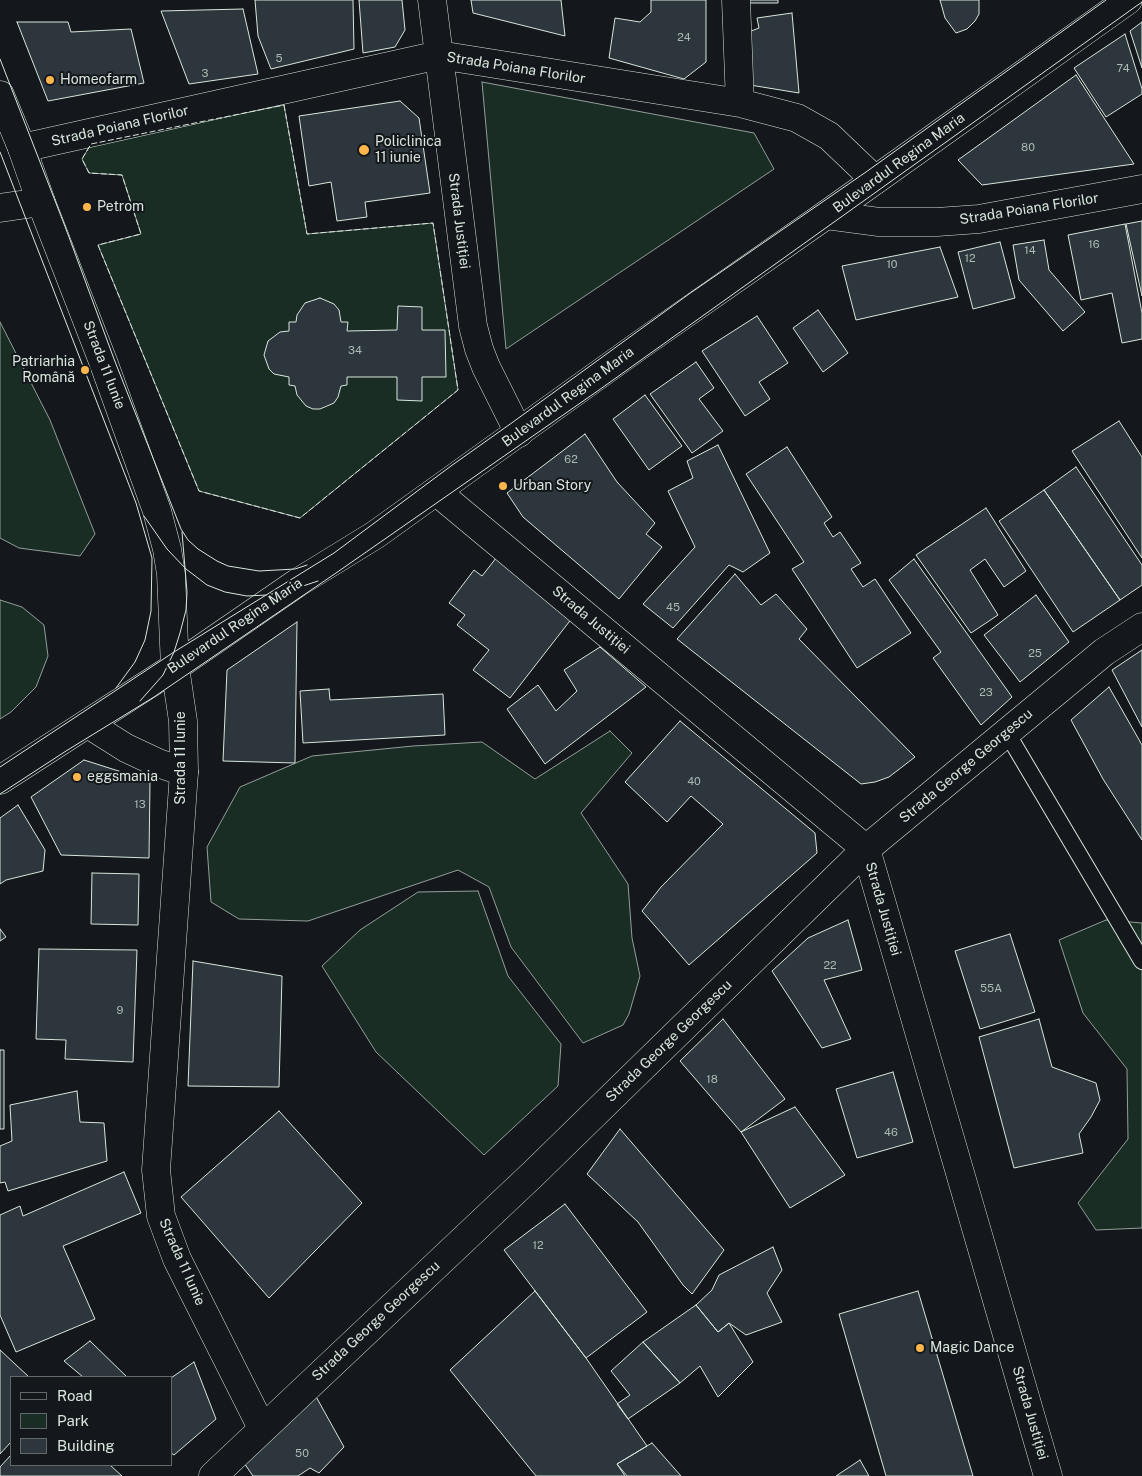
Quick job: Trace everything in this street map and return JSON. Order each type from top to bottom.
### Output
[{"type":"street","name":"Strada Justiției","points":[[432,0],[473,326],[486,367],[519,433]]},
{"type":"street","points":[[736,0],[740,103]]},
{"type":"street","name":"Bulevardul Regina Maria","points":[[0,780],[174,667],[297,583],[375,536],[640,345],[1128,0]]},
{"type":"street","name":"Strada Poiana Florilor","points":[[22,148],[438,55],[740,103],[797,118],[829,136],[875,180]]},
{"type":"street","name":"Strada 11 Iunie","points":[[0,95],[104,364],[157,511],[167,550],[170,574],[174,667],[183,721],[184,772],[156,1170],[161,1216],[177,1259],[262,1428]]},
{"type":"street","name":"Strada Poiana Florilor","points":[[826,215],[879,222],[937,222],[978,219],[1142,189]]},
{"type":"street","points":[[0,208],[40,202]]},
{"type":"street","name":"Strada Justiției","points":[[438,492],[866,849],[1048,1476]]},
{"type":"street","name":"Strada George Georgescu","points":[[213,1476],[533,1174],[866,849],[1104,652],[1142,627]]},
{"type":"street","points":[[88,724],[126,748],[158,763],[184,772]]},
{"type":"lane","points":[[1007,733],[1142,961]]},
{"type":"green space","points":[[482,82],[754,133],[774,169],[506,349]]},
{"type":"green space","points":[[284,105],[307,234],[433,223],[458,390],[300,518],[199,491],[98,245],[141,234],[122,175],[89,173],[82,159],[91,144]]},
{"type":"green space","points":[[0,322],[50,420],[95,534],[80,556],[19,548],[0,538]]},
{"type":"green space","points":[[0,600],[22,607],[44,625],[48,656],[36,687],[11,712],[0,719]]},
{"type":"green space","points":[[610,731],[632,753],[581,813],[628,884],[632,938],[640,976],[629,1014],[623,1025],[583,1043],[511,947],[489,887],[458,870],[308,921],[239,919],[211,902],[207,847],[240,787],[312,756],[413,746],[482,742],[535,779]]},
{"type":"green space","points":[[478,891],[508,976],[561,1044],[558,1086],[484,1155],[376,1052],[322,966],[360,930],[418,892]]},
{"type":"green space","points":[[1106,920],[1142,923],[1142,1228],[1096,1230],[1078,1203],[1128,1139],[1127,1069],[1083,1013],[1059,940]]},
{"type":"building","points":[[255,0],[353,0],[354,49],[271,69],[258,36]]},
{"type":"building","points":[[359,0],[402,0],[405,30],[395,47],[363,53]]},
{"type":"building","points":[[471,0],[561,0],[565,36],[473,13]]},
{"type":"building","points":[[651,0],[706,0],[706,62],[684,79],[609,58],[615,18],[640,22],[651,12]]},
{"type":"building","points":[[741,0],[778,0],[778,3],[742,3]]},
{"type":"building","points":[[940,0],[979,0],[979,14],[967,29],[956,33],[945,18]]},
{"type":"building","points":[[243,9],[258,74],[189,84],[161,11]]},
{"type":"building","points":[[792,13],[799,93],[750,85],[746,33],[759,28],[757,18]]},
{"type":"building","points":[[17,22],[68,22],[71,32],[131,29],[144,83],[48,101]]},
{"type":"building","points":[[1142,22],[1142,68],[1130,31]]},
{"type":"building","points":[[1125,34],[1142,94],[1106,117],[1074,68]]},
{"type":"building","points":[[1076,75],[1134,164],[982,185],[958,160]]},
{"type":"building","name":"Policlinica 11 iunie","points":[[400,101],[419,118],[430,193],[365,202],[367,217],[337,221],[331,182],[309,186],[299,116]]},
{"type":"building","points":[[1142,221],[1142,296],[1126,224]]},
{"type":"building","points":[[1125,224],[1142,313],[1142,339],[1122,343],[1112,293],[1081,300],[1068,235]]},
{"type":"building","points":[[1044,240],[1049,270],[1085,312],[1063,331],[1019,280],[1013,245]]},
{"type":"building","points":[[1000,242],[1015,298],[973,309],[958,252]]},
{"type":"building","points":[[940,247],[958,297],[856,320],[842,266]]},
{"type":"building","points":[[320,298],[334,304],[339,310],[341,322],[348,322],[347,331],[397,330],[398,306],[422,307],[422,330],[445,330],[446,377],[422,377],[422,401],[397,400],[397,377],[347,377],[347,385],[341,386],[334,403],[320,409],[306,406],[297,395],[295,386],[289,385],[289,377],[274,374],[269,369],[264,355],[268,341],[280,332],[289,331],[289,322],[296,322],[297,315],[305,303]]},
{"type":"building","points":[[818,310],[848,353],[823,372],[793,328]]},
{"type":"building","points":[[757,316],[788,363],[759,382],[770,399],[745,416],[702,351]]},
{"type":"building","points":[[696,362],[714,388],[699,399],[723,431],[692,453],[650,394]]},
{"type":"building","points":[[645,395],[682,446],[649,470],[613,419]]},
{"type":"building","points":[[1119,421],[1142,457],[1142,558],[1072,451]]},
{"type":"building","points":[[585,434],[617,482],[655,523],[646,534],[662,547],[619,599],[523,517],[507,493]]},
{"type":"building","points":[[718,445],[770,553],[743,572],[729,565],[673,628],[643,604],[695,547],[668,491],[693,478],[687,461]]},
{"type":"building","points":[[787,447],[832,517],[824,523],[833,537],[840,532],[861,563],[851,569],[863,587],[875,579],[911,633],[857,668],[792,569],[804,562],[746,474]]},
{"type":"building","points":[[1076,467],[1142,565],[1142,585],[1120,600],[1044,490]]},
{"type":"building","points":[[1044,490],[1120,600],[1073,632],[999,521]]},
{"type":"building","points":[[986,508],[1026,571],[1004,587],[985,559],[970,570],[998,615],[971,633],[916,555]]},
{"type":"building","points":[[500,553],[576,613],[510,698],[473,670],[489,650],[457,625],[465,615],[449,603],[474,570],[482,576]]},
{"type":"building","points":[[914,559],[1012,697],[981,725],[933,658],[941,652],[889,580]]},
{"type":"building","points":[[735,574],[761,605],[776,594],[807,629],[799,639],[915,757],[889,777],[861,784],[677,639]]},
{"type":"building","points":[[1036,595],[1069,642],[1020,682],[984,635]]},
{"type":"building","points":[[297,622],[295,763],[223,761],[227,670]]},
{"type":"building","points":[[600,647],[646,687],[545,764],[507,709],[538,685],[556,711],[577,691],[564,670]]},
{"type":"building","points":[[1142,650],[1142,727],[1112,670]]},
{"type":"building","points":[[1109,687],[1142,745],[1142,840],[1103,779],[1071,720]]},
{"type":"building","points":[[329,689],[330,700],[443,694],[445,735],[303,743],[300,691]]},
{"type":"building","points":[[680,721],[815,833],[817,853],[689,965],[642,911],[661,887],[723,824],[691,796],[667,822],[625,782]]},
{"type":"building","points":[[84,760],[150,781],[149,858],[61,855],[31,797]]},
{"type":"building","points":[[18,805],[45,850],[43,871],[6,880],[0,884],[0,818]]},
{"type":"building","points":[[92,873],[139,874],[138,925],[91,924]]},
{"type":"building","points":[[848,920],[862,970],[824,980],[851,1039],[822,1048],[772,971],[808,938]]},
{"type":"building","points":[[0,929],[6,937],[0,941]]},
{"type":"building","points":[[1010,934],[1035,1012],[980,1029],[955,951]]},
{"type":"building","points":[[39,949],[137,950],[133,1062],[65,1059],[66,1040],[36,1039]]},
{"type":"building","points":[[193,961],[282,976],[279,1087],[188,1086]]},
{"type":"building","points":[[723,1019],[785,1099],[741,1132],[680,1061]]},
{"type":"building","points":[[1039,1019],[1052,1067],[1096,1083],[1100,1100],[1079,1134],[1083,1153],[1014,1168],[979,1037]]},
{"type":"building","points":[[0,1050],[4,1050],[4,1129],[0,1129]]},
{"type":"building","points":[[893,1072],[913,1142],[857,1158],[836,1089]]},
{"type":"building","points":[[77,1091],[80,1122],[104,1123],[107,1161],[8,1191],[5,1182],[0,1183],[0,1146],[12,1141],[10,1105]]},
{"type":"building","points":[[795,1107],[845,1175],[790,1208],[741,1132]]},
{"type":"building","points":[[279,1111],[362,1203],[269,1298],[181,1197]]},
{"type":"building","points":[[620,1129],[724,1250],[692,1294],[683,1285],[638,1222],[587,1174]]},
{"type":"building","points":[[124,1172],[141,1213],[63,1246],[95,1319],[16,1352],[0,1315],[0,1215],[20,1206],[23,1216]]},
{"type":"building","points":[[565,1204],[647,1312],[586,1358],[504,1250]]},
{"type":"building","points":[[773,1247],[782,1270],[767,1293],[782,1322],[746,1335],[729,1323],[718,1332],[696,1305],[712,1290],[719,1275]]},
{"type":"building","points":[[535,1291],[586,1358],[647,1446],[617,1464],[625,1476],[536,1476],[450,1370]]},
{"type":"building","points":[[918,1291],[973,1476],[886,1476],[839,1314]]},
{"type":"building","points":[[696,1305],[718,1332],[729,1323],[753,1362],[718,1397],[700,1366],[680,1383],[643,1342]]},
{"type":"building","points":[[90,1341],[126,1376],[82,1376],[64,1361]]},
{"type":"building","points":[[643,1342],[680,1383],[628,1419],[617,1404],[630,1395],[611,1371]]},
{"type":"building","points":[[0,1350],[28,1376],[10,1376],[10,1443],[0,1454]]},
{"type":"building","points":[[194,1362],[216,1419],[174,1455],[172,1454],[172,1377]]},
{"type":"building","points":[[314,1393],[344,1447],[319,1473],[310,1468],[298,1476],[253,1476],[242,1460]]},
{"type":"building","points":[[652,1443],[681,1476],[627,1476],[617,1464]]},
{"type":"building","points":[[10,1456],[10,1466],[111,1466],[122,1476],[0,1476],[0,1467]]},
{"type":"building","points":[[860,1460],[869,1476],[836,1476]]},
{"type":"tram line","points":[[0,767],[174,652],[334,553],[689,294],[866,172],[1106,0]]},
{"type":"tram line","points":[[0,794],[154,697],[336,573],[599,390],[1142,2]]},
{"type":"tram line","points":[[0,59],[181,529],[188,540],[198,549],[228,566],[259,571],[295,569],[307,565]]},
{"type":"tram line","points":[[0,152],[136,503],[152,558],[151,611],[145,640],[135,662],[116,688]]},
{"type":"tram line","points":[[144,516],[167,549],[186,569],[207,585],[225,592],[247,596],[267,595],[291,590],[318,581]]},
{"type":"tram line","points":[[140,701],[163,675],[174,652],[186,610],[187,592],[182,532]]},
{"type":"fence","points":[[284,105],[307,234],[433,223],[458,390],[300,518],[199,491],[98,245],[141,234],[122,175],[89,173],[82,159],[91,144],[284,105]]},
{"type":"place","name":"Homeofarm","points":[[50,80]]},
{"type":"place","name":"Policlinica 11 iunie","points":[[364,150]]},
{"type":"place","name":"Petrom","points":[[87,207]]},
{"type":"place","name":"Patriarhia Română","points":[[85,370]]},
{"type":"place","name":"Urban Story","points":[[503,486]]},
{"type":"place","name":"eggsmania","points":[[77,777]]},
{"type":"place","name":"Magic Dance","points":[[920,1348]]}]
